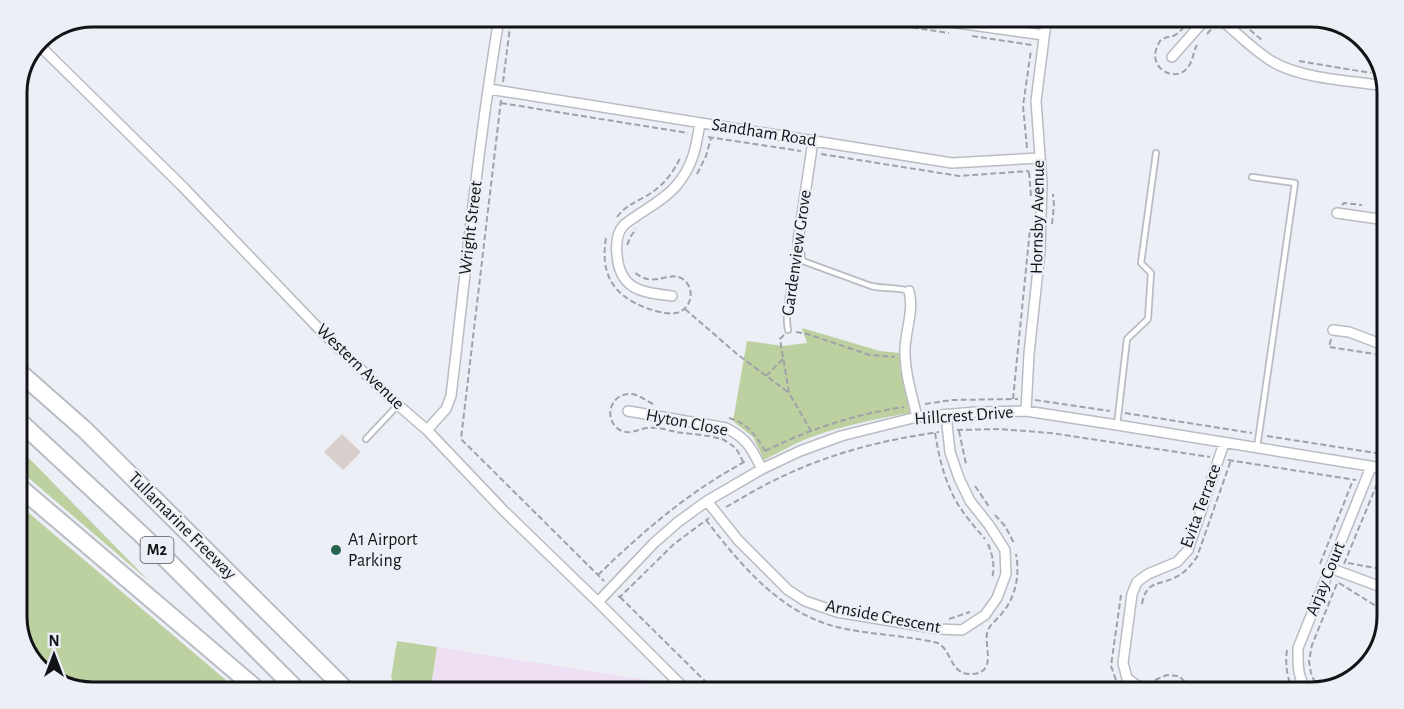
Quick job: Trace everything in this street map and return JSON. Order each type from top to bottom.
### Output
[{"type":"highway","name":"Tullamarine Freeway","points":[[27,379],[93,438],[338,682]]},
{"type":"highway","name":"Tullamarine Freeway","points":[[27,427],[143,536],[288,682]]},
{"type":"highway","points":[[27,494],[248,682]]},
{"type":"street","name":"Wright Street","points":[[427,430],[446,409],[451,396],[498,27]]},
{"type":"street","points":[[984,27],[1039,35]]},
{"type":"street","name":"Hornsby Avenue","points":[[1026,411],[1029,354],[1040,251],[1042,183],[1036,101],[1039,35],[1043,27]]},
{"type":"street","points":[[1172,57],[1198,27]]},
{"type":"street","points":[[1230,27],[1270,60],[1284,68],[1315,76],[1377,85]]},
{"type":"street","name":"Western Avenue","points":[[44,49],[183,187],[324,333],[427,430],[504,511],[678,682]]},
{"type":"street","name":"Sandham Road","points":[[489,89],[952,163],[1040,158]]},
{"type":"street","points":[[672,297],[643,292],[626,282],[618,265],[616,246],[618,234],[624,225],[667,195],[677,185],[696,151],[700,123]]},
{"type":"street","name":"Gardenview Grove","points":[[800,260],[798,241],[813,141]]},
{"type":"street","points":[[1337,213],[1377,219]]},
{"type":"street","points":[[909,291],[911,300],[905,358],[917,417]]},
{"type":"street","points":[[1333,330],[1348,332],[1377,343]]},
{"type":"street","name":"Hyton Close","points":[[628,411],[726,428],[739,434],[749,444],[762,469]]},
{"type":"street","name":"Hillcrest Drive","points":[[598,602],[654,543],[678,522],[707,501],[762,469],[800,451],[841,436],[917,417],[1026,411],[1377,468]]},
{"type":"street","name":"Arnside Crescent","points":[[707,501],[738,540],[788,590],[805,601],[837,612],[939,629],[962,630],[985,615],[997,598],[1006,574],[1005,550],[970,501],[959,478],[950,452],[946,415]]},
{"type":"street","name":"Evita Terrace","points":[[1132,682],[1127,678],[1123,663],[1132,594],[1137,582],[1142,578],[1177,562],[1188,550],[1224,442]]},
{"type":"street","name":"Arjay Court","points":[[1303,682],[1298,669],[1298,648],[1371,467]]},
{"type":"street","points":[[1330,568],[1343,567],[1377,585]]},
{"type":"lane","points":[[1117,425],[1128,339],[1148,318],[1151,273],[1141,263],[1156,153]]},
{"type":"lane","points":[[1252,177],[1295,183],[1257,448]]},
{"type":"lane","points":[[800,260],[871,286],[909,291]]},
{"type":"lane","name":"Gardenview Grove","points":[[788,330],[786,319],[794,274],[800,260]]},
{"type":"lane","points":[[366,439],[398,405]]},
{"type":"path","points":[[510,27],[461,439],[705,682]]},
{"type":"path","points":[[1246,27],[1262,41]]},
{"type":"path","points":[[1030,195],[1029,159],[1023,106],[1039,35]]},
{"type":"path","points":[[1293,60],[1371,73]]},
{"type":"path","points":[[695,178],[706,156],[711,137]]},
{"type":"path","points":[[615,220],[628,206],[659,187],[677,165],[684,150]]},
{"type":"path","points":[[626,252],[634,230],[639,227]]},
{"type":"path","points":[[1013,399],[1030,227]]},
{"type":"path","points":[[606,235],[604,262],[614,285],[622,295],[634,303],[668,314],[678,313],[685,309],[690,300],[690,290],[684,279],[670,276],[646,279],[631,270]]},
{"type":"path","points":[[685,309],[737,354],[789,393]]},
{"type":"path","points":[[811,432],[789,393],[780,339],[788,330],[870,355],[905,358]]},
{"type":"path","points":[[1333,330],[1329,347],[1377,354]]},
{"type":"path","points":[[766,376],[783,359]]},
{"type":"path","points":[[620,597],[674,544],[716,513],[775,480],[853,449],[884,441],[935,433],[999,429],[1051,433],[1365,482]]},
{"type":"path","points":[[959,430],[967,468]]},
{"type":"path","points":[[935,433],[945,477],[953,494],[988,543],[993,555],[992,580]]},
{"type":"path","points":[[1141,608],[1145,591],[1149,587],[1180,575],[1191,566],[1197,557],[1231,460]]},
{"type":"path","points":[[706,520],[741,563],[782,601],[800,613],[837,627],[938,643],[946,650],[955,667],[968,674],[983,670],[987,663],[989,657],[988,628],[1011,600],[1018,572],[1013,540],[973,483]]},
{"type":"path","points":[[1315,682],[1309,661],[1312,645],[1377,484]]},
{"type":"path","points":[[727,507],[730,512]]},
{"type":"path","points":[[1343,567],[1377,569]]},
{"type":"path","points":[[1337,582],[1377,606]]},
{"type":"path","points":[[946,620],[957,618],[978,607]]},
{"type":"path","points":[[1149,680],[1167,675],[1179,676],[1185,682]]},
{"type":"shaded area","points":[[437,647],[649,682],[432,682]]},
{"type":"green space","points":[[802,328],[880,351],[900,353],[900,368],[910,413],[858,423],[819,434],[764,460],[753,437],[733,421],[747,341],[783,346],[807,343]]},
{"type":"green space","points":[[27,456],[149,581],[27,477]]},
{"type":"green space","points":[[27,511],[228,682],[92,682],[76,680],[49,666],[38,653],[28,629]]},
{"type":"green space","points":[[397,641],[437,647],[432,682],[395,682],[391,678]]},
{"type":"building","points":[[342,434],[361,452],[343,470],[324,452]]},
{"type":"place","name":"A1 Airport Parking","points":[[336,550]]}]
